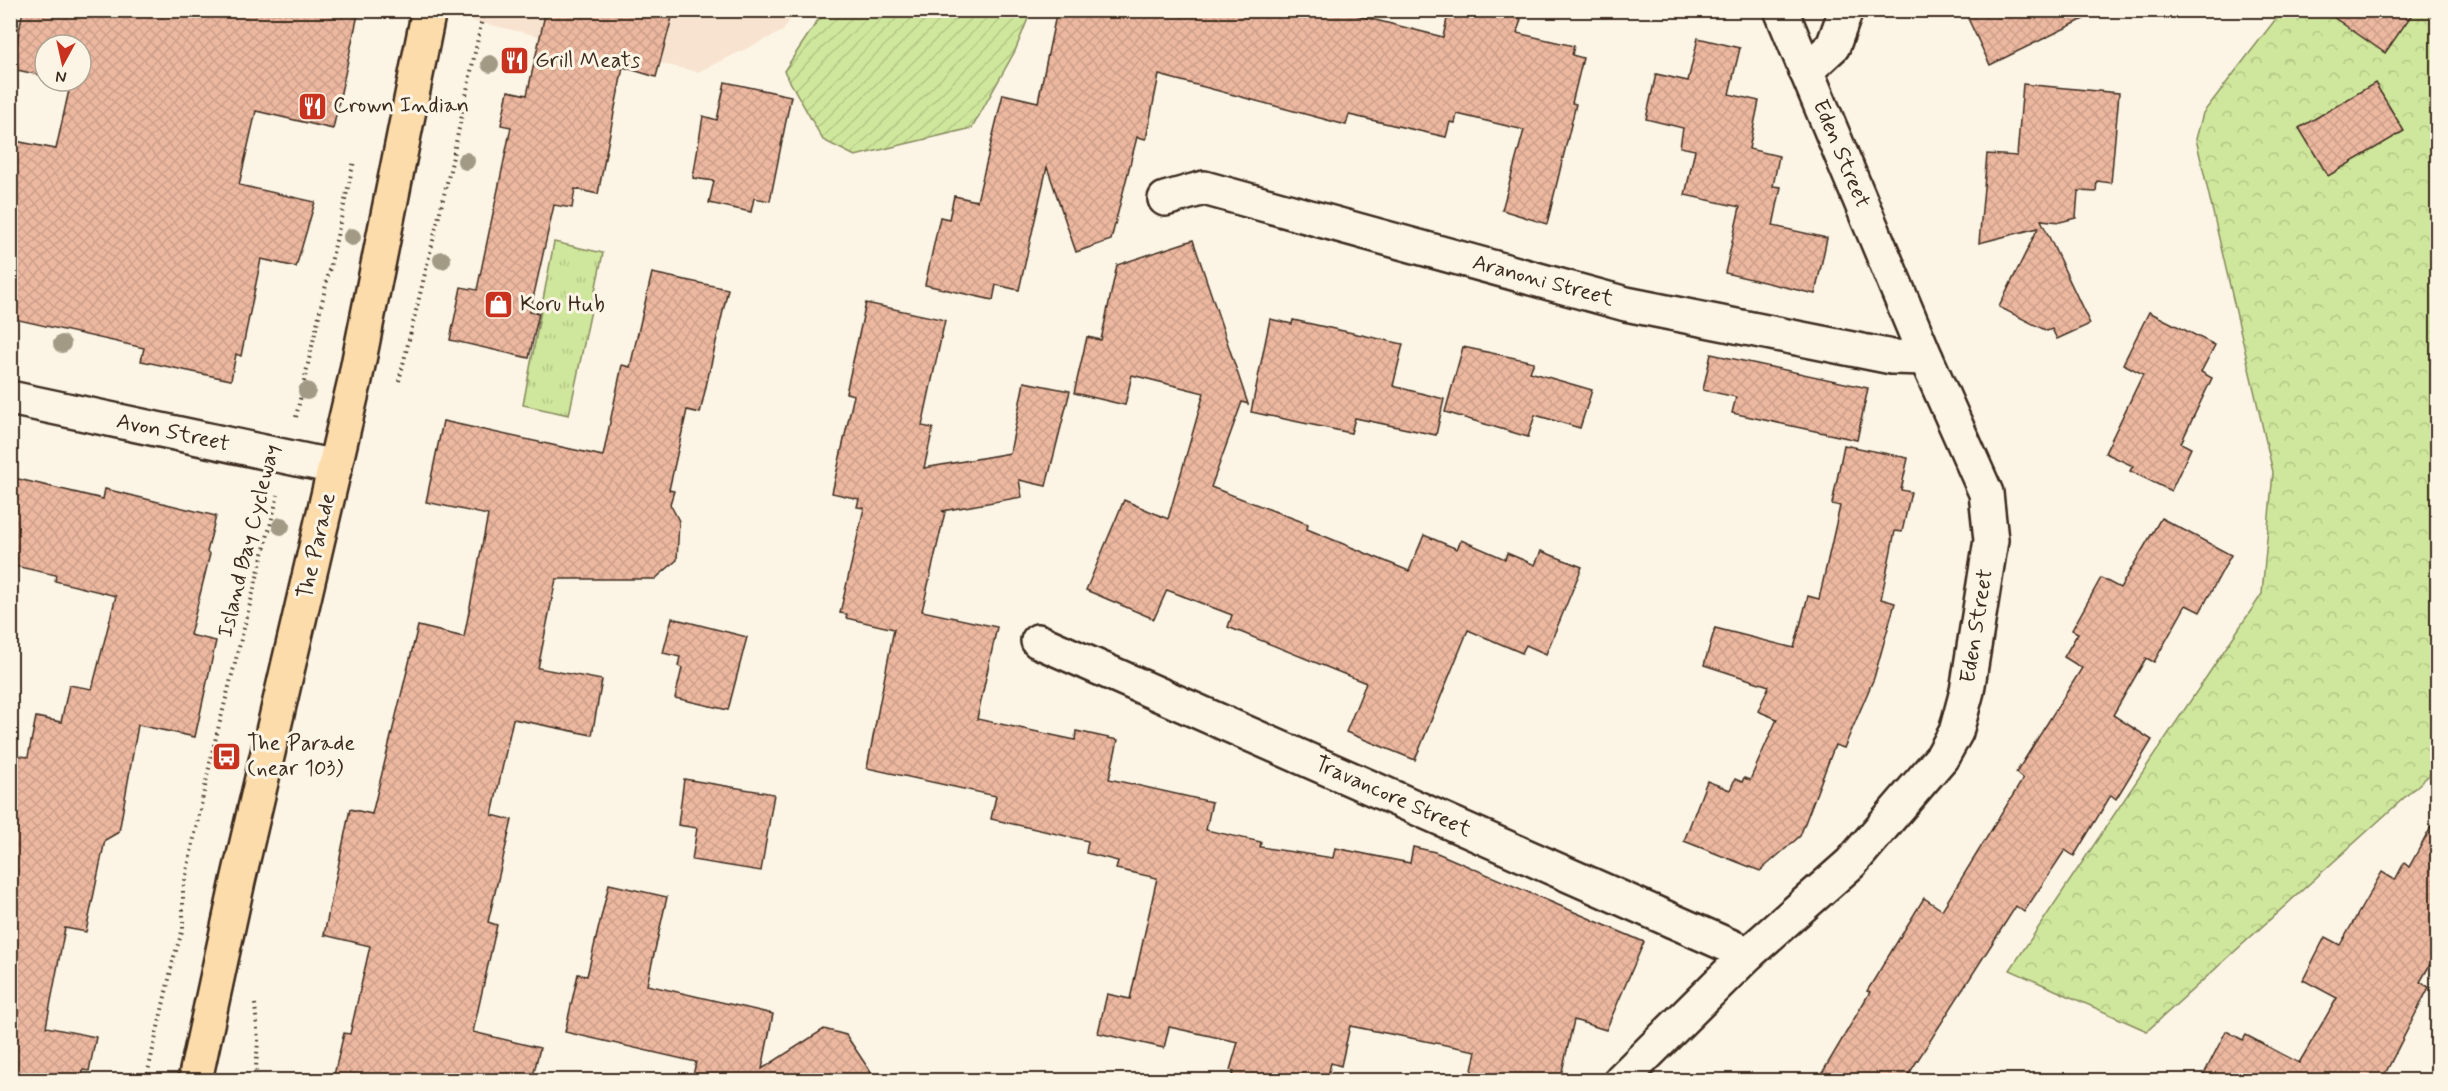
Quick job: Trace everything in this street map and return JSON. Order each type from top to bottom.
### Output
[{"type":"main road","name":"The Parade","points":[[195,1080],[238,881],[335,468],[429,10]]},
{"type":"street","name":"Eden Street","points":[[1621,1080],[1748,954],[1851,863],[1942,757],[1956,732],[1967,692],[1991,540],[1986,493],[1926,358],[1781,10]]},
{"type":"street","points":[[1806,71],[1833,46],[1846,10]]},
{"type":"street","name":"Aranoni Street","points":[[1165,199],[1204,188],[1626,304],[1892,357],[1926,358]]},
{"type":"street","name":"Avon Street","points":[[10,398],[335,468]]},
{"type":"street","name":"Travancore Street","points":[[1038,641],[1748,954]]},
{"type":"path","points":[[397,388],[451,166],[484,10]]},
{"type":"path","name":"Island Bay Cycleway","points":[[146,1080],[174,957],[183,929],[183,890],[210,760],[287,457],[355,160]]},
{"type":"shaded area","points":[[466,10],[795,11],[783,31],[698,72],[464,19]]},
{"type":"green space","points":[[824,11],[1031,11],[1015,51],[972,128],[855,156],[823,140],[784,71]]},
{"type":"green space","points":[[2282,11],[2437,11],[2437,768],[2147,1031],[2010,970],[2262,594],[2273,472],[2196,139],[2203,113]]},
{"type":"green space","points":[[554,242],[603,253],[569,415],[523,405]]},
{"type":"building","points":[[23,10],[359,10],[333,129],[256,111],[239,185],[315,202],[296,267],[261,259],[241,356],[236,354],[231,380],[141,361],[144,348],[10,318],[10,140],[56,149],[68,93],[93,93],[93,33],[33,33],[33,73],[12,69]]},
{"type":"building","points":[[546,10],[674,10],[656,77],[623,67],[598,194],[575,189],[572,208],[554,205],[530,312],[539,313],[529,358],[450,340],[461,287],[477,290],[511,127],[501,125],[508,91],[527,95]]},
{"type":"building","points":[[1057,10],[1336,10],[1443,37],[1449,10],[1515,10],[1514,17],[1521,19],[1517,33],[1574,46],[1572,55],[1583,58],[1572,103],[1576,104],[1547,224],[1502,210],[1524,130],[1457,114],[1455,123],[1450,122],[1446,137],[1349,115],[1346,125],[1159,75],[1146,139],[1137,137],[1111,240],[1076,252],[1047,167],[1019,290],[996,285],[993,300],[925,285],[940,217],[949,219],[954,196],[977,201],[1003,94],[1038,102]]},
{"type":"building","points":[[1964,10],[2102,10],[1990,65]]},
{"type":"building","points":[[2323,10],[2415,10],[2385,53]]},
{"type":"building","points":[[1698,38],[1740,48],[1729,94],[1759,101],[1749,149],[1779,156],[1773,186],[1781,187],[1773,226],[1827,238],[1815,294],[1725,273],[1740,207],[1685,195],[1695,150],[1680,147],[1683,128],[1646,119],[1656,74],[1688,81]]},
{"type":"building","points":[[725,82],[791,96],[770,201],[754,198],[751,212],[709,203],[714,181],[693,178],[703,116],[717,120]]},
{"type":"building","points":[[2375,83],[2404,131],[2328,176],[2299,128]]},
{"type":"building","points":[[2023,84],[2119,93],[2111,183],[2097,181],[2096,192],[2078,191],[2076,218],[2060,222],[2041,220],[2090,324],[2057,339],[2052,329],[2047,331],[1999,307],[2038,228],[1979,243],[1987,154],[2017,156]]},
{"type":"building","points":[[1193,240],[1248,404],[1242,402],[1211,487],[1308,524],[1307,529],[1409,571],[1424,535],[1457,549],[1461,540],[1505,559],[1507,553],[1535,565],[1541,551],[1582,567],[1546,654],[1526,645],[1522,653],[1468,630],[1415,760],[1346,732],[1366,683],[1228,627],[1232,615],[1167,590],[1154,619],[1086,590],[1124,500],[1168,519],[1204,393],[1132,375],[1125,405],[1074,393],[1087,337],[1101,340],[1117,265]]},
{"type":"building","points":[[652,273],[728,289],[700,413],[687,410],[669,490],[674,491],[670,504],[679,521],[677,560],[655,579],[556,579],[538,668],[602,680],[592,735],[513,719],[492,815],[512,820],[488,922],[497,925],[473,1032],[540,1048],[532,1080],[468,1080],[430,1073],[428,1080],[360,1080],[334,1075],[344,1033],[350,1034],[370,946],[324,935],[350,809],[372,814],[418,626],[464,637],[488,515],[426,502],[443,421],[603,456],[622,365],[630,367]]},
{"type":"building","points":[[866,303],[945,320],[922,426],[933,428],[924,468],[1010,453],[1024,382],[1070,391],[1046,486],[1019,480],[1022,497],[942,511],[945,512],[922,611],[997,627],[977,719],[1075,740],[1076,731],[1118,740],[1109,779],[1212,802],[1206,830],[1261,842],[1260,847],[1333,858],[1335,848],[1410,863],[1413,847],[1435,852],[1644,942],[1606,1030],[1574,1020],[1560,1080],[1470,1080],[1476,1051],[1350,1026],[1341,1066],[1331,1063],[1327,1080],[1231,1080],[1234,1071],[1230,1070],[1238,1042],[1169,1027],[1164,1048],[1098,1033],[1107,994],[1130,999],[1157,878],[1116,869],[1118,861],[1086,853],[1088,841],[991,819],[996,796],[867,768],[894,629],[846,618],[847,614],[840,613],[864,508],[857,507],[859,499],[832,493],[854,395],[846,393]]},
{"type":"building","points":[[2149,312],[2215,345],[2201,372],[2212,378],[2181,443],[2191,448],[2171,491],[2130,471],[2133,466],[2105,453],[2143,374],[2123,364]]},
{"type":"building","points":[[1270,319],[1292,324],[1293,320],[1403,344],[1393,386],[1444,399],[1436,435],[1355,418],[1351,433],[1251,412]]},
{"type":"building","points":[[1463,347],[1534,362],[1530,372],[1592,390],[1580,428],[1535,415],[1528,437],[1445,412]]},
{"type":"building","points":[[1711,354],[1868,388],[1857,440],[1732,413],[1736,397],[1703,390]]},
{"type":"building","points":[[1844,445],[1908,458],[1901,490],[1911,492],[1902,532],[1895,531],[1881,599],[1895,603],[1874,678],[1844,748],[1835,745],[1800,836],[1760,871],[1684,841],[1707,781],[1730,790],[1735,779],[1742,782],[1744,778],[1750,780],[1777,719],[1758,711],[1769,686],[1704,665],[1715,628],[1794,648],[1808,596],[1819,599],[1840,506],[1832,504]]},
{"type":"building","points":[[10,477],[103,499],[105,489],[216,516],[207,552],[210,554],[190,635],[216,641],[195,737],[138,725],[119,832],[105,840],[86,932],[65,928],[46,1027],[96,1037],[89,1071],[83,1070],[81,1080],[10,1080],[10,776],[14,755],[28,757],[36,717],[61,722],[69,685],[92,689],[116,596],[55,581],[56,575],[10,565]]},
{"type":"building","points":[[2161,518],[2231,555],[2200,612],[2186,605],[2154,662],[2146,658],[2113,715],[2152,740],[2116,799],[2111,795],[2074,856],[2065,850],[2024,912],[2016,906],[1905,1080],[1818,1080],[1870,992],[1867,991],[1924,898],[1942,910],[2023,779],[2016,773],[2082,668],[2064,657],[2078,633],[2072,630],[2101,578],[2120,588]]},
{"type":"building","points":[[672,618],[747,637],[728,710],[675,698],[682,668],[678,666],[680,657],[663,653]]},
{"type":"building","points":[[684,779],[774,794],[761,871],[692,860],[697,828],[678,825]]},
{"type":"building","points":[[2438,815],[2438,951],[2420,982],[2429,987],[2382,1080],[2201,1080],[2226,1031],[2243,1040],[2246,1035],[2299,1063],[2337,998],[2303,980],[2325,937],[2340,945],[2382,872],[2395,880],[2404,863],[2409,867]]},
{"type":"building","points":[[609,884],[667,897],[647,985],[773,1014],[762,1069],[824,1029],[846,1035],[876,1080],[692,1080],[696,1062],[565,1032],[578,974],[587,976]]},
{"type":"place","name":"Grill Meats","points":[[514,61]]},
{"type":"place","name":"Crown Indian","points":[[312,106]]},
{"type":"place","name":"Koru Hub","points":[[499,305]]},
{"type":"place","name":"The Parade (near 103)","points":[[226,757]]}]
